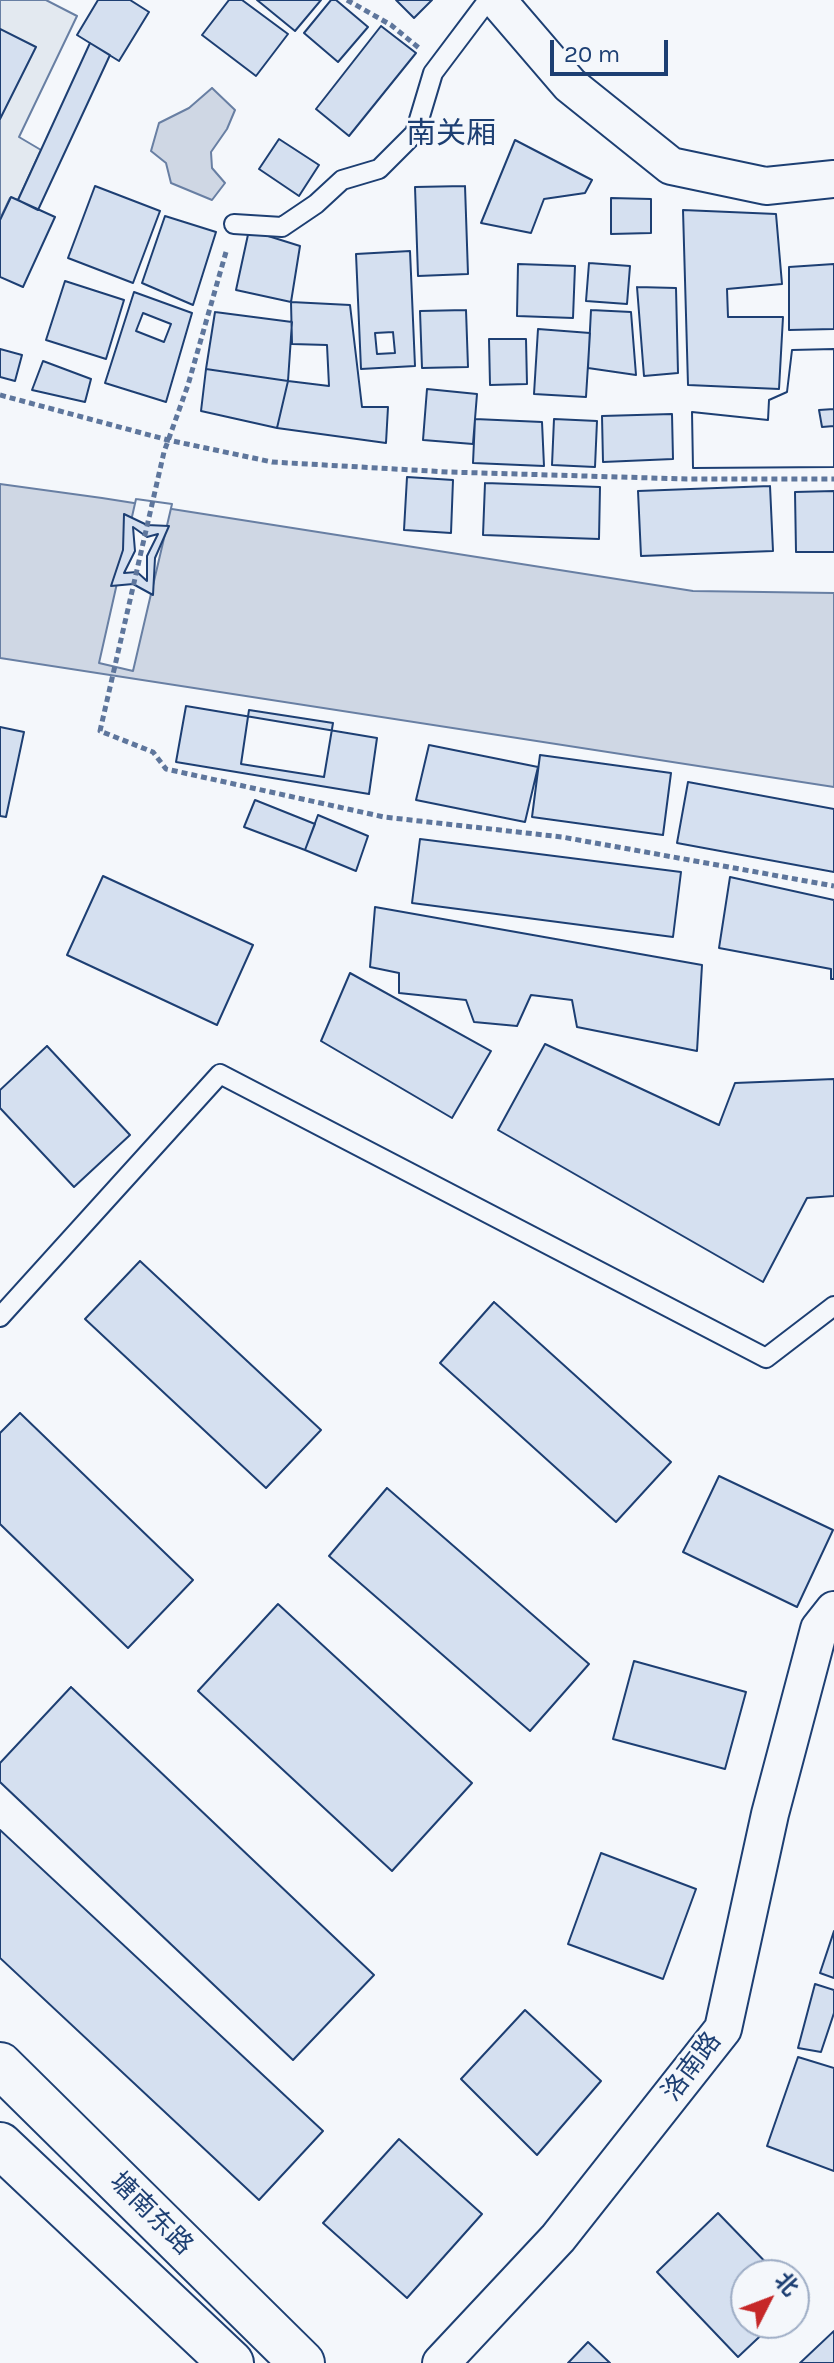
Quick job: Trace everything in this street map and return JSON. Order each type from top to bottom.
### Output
[{"type":"main road","name":"塘南东路","points":[[0,2065],[302,2363]]},
{"type":"main road","name":"塘南东路","points":[[0,2145],[231,2363]]},
{"type":"street","points":[[497,0],[570,85],[671,166],[766,186],[834,179]]},
{"type":"street","name":"洛南路","points":[[441,2363],[558,2238],[723,2029],[770,1814],[819,1629],[834,1610]]},
{"type":"lane","points":[[234,224],[282,227],[316,204],[342,180],[379,169],[415,133],[433,73],[488,0]]},
{"type":"lane","points":[[0,1317],[220,1074],[766,1358],[834,1306]]},
{"type":"path","points":[[347,0],[391,25],[439,65]]},
{"type":"path","points":[[234,224],[188,385],[164,452],[100,731],[153,752],[166,769],[384,817],[562,837],[834,886]]},
{"type":"path","points":[[0,395],[168,440],[272,462],[448,472],[687,479],[834,479]]},
{"type":"shaded area","points":[[0,0],[46,0],[77,16],[19,137],[41,150],[18,200],[10,198],[0,219]]},
{"type":"shaded area","points":[[212,88],[235,110],[227,129],[211,152],[212,168],[225,183],[212,200],[171,183],[166,163],[151,151],[159,123],[189,108]]},
{"type":"shaded area","points":[[0,484],[693,591],[834,593],[834,787],[0,658]]},
{"type":"pier","points":[[136,499],[172,504],[133,671],[99,663]]},
{"type":"building","points":[[98,0],[130,0],[149,12],[119,61],[77,35]]},
{"type":"building","points":[[229,0],[242,0],[288,34],[256,76],[202,35]]},
{"type":"building","points":[[257,0],[321,0],[295,31]]},
{"type":"building","points":[[331,0],[336,0],[368,27],[338,62],[304,33]]},
{"type":"building","points":[[396,0],[432,0],[414,18]]},
{"type":"building","points":[[381,26],[416,53],[349,136],[316,109]]},
{"type":"building","points":[[0,29],[36,47],[0,119]]},
{"type":"building","points":[[90,43],[110,55],[38,210],[18,200]]},
{"type":"building","points":[[279,139],[319,165],[299,196],[259,169]]},
{"type":"building","points":[[515,140],[592,180],[585,193],[544,199],[531,233],[481,223]]},
{"type":"building","points":[[95,186],[160,211],[133,283],[68,258]]},
{"type":"building","points":[[465,186],[468,274],[418,276],[415,187]]},
{"type":"building","points":[[11,197],[55,217],[23,287],[0,277],[0,220]]},
{"type":"building","points":[[611,198],[651,199],[651,233],[611,234]]},
{"type":"building","points":[[683,210],[776,214],[782,284],[727,289],[728,317],[783,317],[779,389],[688,385]]},
{"type":"building","points":[[165,216],[216,232],[193,305],[142,283]]},
{"type":"building","points":[[249,230],[300,246],[291,302],[236,290]]},
{"type":"building","points":[[410,251],[415,366],[361,369],[356,254]],"holes":[[[393,332],[395,353],[377,354],[375,333]]]},
{"type":"building","points":[[589,263],[630,266],[627,304],[586,301]]},
{"type":"building","points":[[518,264],[575,266],[573,318],[517,316]]},
{"type":"building","points":[[834,264],[834,329],[789,330],[789,267]]},
{"type":"building","points":[[65,281],[124,300],[106,359],[46,340]]},
{"type":"building","points":[[637,287],[676,288],[678,373],[644,376]]},
{"type":"building","points":[[134,292],[192,313],[166,402],[105,383]],"holes":[[[143,313],[171,324],[164,342],[136,331]]]},
{"type":"building","points":[[291,302],[350,305],[362,407],[388,407],[386,443],[277,428],[288,381],[329,386],[327,345],[292,344]]},
{"type":"building","points":[[466,310],[468,367],[422,368],[420,311]]},
{"type":"building","points":[[591,310],[631,312],[636,375],[588,368]]},
{"type":"building","points":[[215,312],[292,322],[288,381],[206,369]]},
{"type":"building","points":[[538,329],[590,333],[586,397],[534,394]]},
{"type":"building","points":[[489,339],[526,339],[527,384],[490,385]]},
{"type":"building","points":[[0,349],[22,355],[15,381],[0,377]]},
{"type":"building","points":[[834,349],[834,409],[819,410],[822,427],[834,426],[834,467],[693,468],[692,412],[768,420],[769,400],[787,392],[792,350]]},
{"type":"building","points":[[834,349],[834,467],[693,468],[692,412],[768,420],[769,400],[787,392],[792,350]]},
{"type":"building","points":[[43,361],[91,379],[85,402],[32,390]]},
{"type":"building","points":[[206,369],[288,381],[277,428],[201,411]]},
{"type":"building","points":[[427,389],[477,394],[473,444],[423,440]]},
{"type":"building","points":[[672,414],[673,459],[603,462],[602,416]]},
{"type":"building","points":[[475,419],[542,422],[544,466],[473,463]]},
{"type":"building","points":[[554,419],[597,421],[595,467],[552,465]]},
{"type":"building","points":[[407,477],[453,480],[451,533],[404,530]]},
{"type":"building","points":[[485,483],[600,487],[599,539],[483,535]]},
{"type":"building","points":[[770,486],[773,551],[641,556],[638,491]]},
{"type":"building","points":[[834,491],[834,552],[796,552],[795,492]]},
{"type":"building","points":[[124,514],[147,525],[169,526],[155,558],[153,595],[133,584],[111,586],[123,550]]},
{"type":"building","points":[[133,527],[147,537],[158,534],[147,556],[147,581],[137,572],[124,573],[135,551]]},
{"type":"building","points":[[186,706],[377,738],[369,794],[176,762]]},
{"type":"building","points":[[249,710],[333,723],[324,777],[241,764]]},
{"type":"building","points":[[0,727],[24,732],[6,817],[0,816]]},
{"type":"building","points":[[429,745],[538,767],[525,822],[416,800]]},
{"type":"building","points":[[540,755],[671,773],[663,835],[532,817]]},
{"type":"building","points":[[688,782],[834,809],[834,872],[677,843]]},
{"type":"building","points":[[255,800],[315,824],[305,850],[244,827]]},
{"type":"building","points":[[318,815],[368,836],[356,871],[305,850]]},
{"type":"building","points":[[420,839],[681,872],[673,937],[412,903]]},
{"type":"building","points":[[103,876],[253,945],[217,1025],[67,955]]},
{"type":"building","points":[[730,877],[834,900],[834,979],[831,979],[831,969],[719,948]]},
{"type":"building","points":[[375,907],[702,965],[697,1051],[577,1027],[572,1000],[531,995],[517,1026],[474,1022],[466,1000],[399,993],[399,973],[370,967]]},
{"type":"building","points":[[350,973],[491,1051],[452,1118],[321,1041]]},
{"type":"building","points":[[545,1044],[719,1125],[735,1083],[834,1079],[834,1196],[807,1198],[763,1282],[498,1130]]},
{"type":"building","points":[[47,1046],[130,1135],[74,1187],[0,1108],[0,1090]]},
{"type":"building","points":[[140,1261],[321,1430],[266,1488],[85,1319]]},
{"type":"building","points":[[494,1302],[671,1462],[616,1522],[440,1363]]},
{"type":"building","points":[[20,1413],[193,1580],[128,1648],[0,1524],[0,1433]]},
{"type":"building","points":[[719,1476],[833,1530],[797,1607],[683,1552]]},
{"type":"building","points":[[387,1488],[589,1664],[530,1731],[329,1556]]},
{"type":"building","points":[[278,1604],[472,1783],[392,1871],[198,1691]]},
{"type":"building","points":[[634,1661],[746,1692],[725,1769],[613,1739]]},
{"type":"building","points":[[71,1687],[374,1975],[293,2060],[0,1782],[0,1763]]},
{"type":"building","points":[[0,1830],[323,2131],[259,2200],[0,1958]]},
{"type":"building","points":[[601,1853],[696,1889],[663,1979],[568,1944]]},
{"type":"building","points":[[834,1931],[834,1978],[820,1973]]},
{"type":"building","points":[[815,1984],[834,1990],[834,2013],[821,2052],[798,2048]]},
{"type":"building","points":[[525,2010],[601,2081],[537,2155],[461,2079]]},
{"type":"building","points":[[798,2057],[834,2068],[834,2171],[767,2146]]},
{"type":"building","points":[[399,2139],[482,2214],[407,2298],[323,2223]]},
{"type":"building","points":[[718,2213],[763,2259],[730,2259],[730,2339],[757,2339],[738,2357],[657,2272]]},
{"type":"building","points":[[834,2331],[834,2363],[800,2363]]},
{"type":"building","points":[[588,2342],[610,2363],[568,2363]]},
{"type":"district","name":"南关厢","points":[[451,134]]}]
